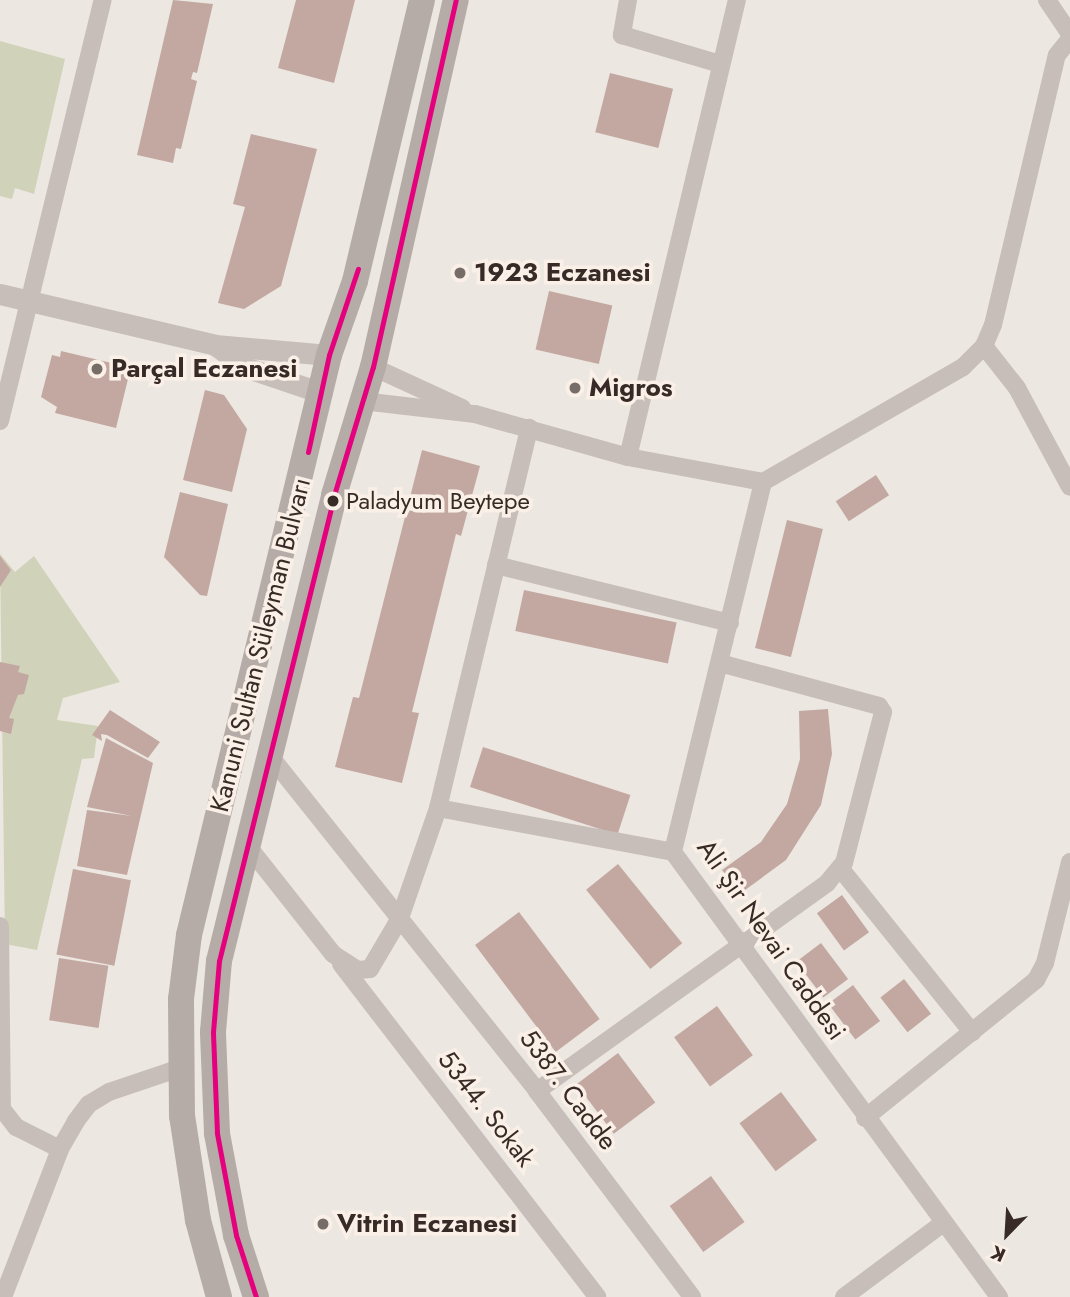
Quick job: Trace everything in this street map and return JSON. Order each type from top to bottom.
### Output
[{"type":"main road","name":"Kanuni Sultan Süleyman Bulvarı","points":[[219,1297],[186,1155],[180,1068],[181,999],[189,935],[322,393],[329,355],[355,281],[422,0]]},
{"type":"main road","name":"Kanuni Sultan Süleyman Bulvarı","points":[[256,1297],[226,1192],[213,1083],[219,961],[334,495],[373,367],[456,0]]},
{"type":"main road","points":[[329,355],[353,357],[373,367]]},
{"type":"main road","points":[[322,393],[362,401]]},
{"type":"street","points":[[0,421],[33,301],[103,0]]},
{"type":"street","points":[[628,0],[622,35],[720,64]]},
{"type":"street","points":[[628,457],[737,0]]},
{"type":"street","points":[[1047,0],[1070,34]]},
{"type":"street","points":[[362,401],[475,414],[628,457],[763,482],[963,367],[984,346],[993,325],[1057,55],[1070,39]]},
{"type":"street","points":[[0,294],[215,345],[329,355]]},
{"type":"street","points":[[215,345],[245,367],[322,393]]},
{"type":"street","points":[[984,346],[1017,388],[1070,486]]},
{"type":"street","points":[[373,367],[475,414]]},
{"type":"street","points":[[333,954],[358,970],[370,969],[400,918],[439,808],[529,428]]},
{"type":"street","name":"Ali Şir Nevai Caddesi","points":[[763,482],[673,852],[942,1224],[999,1297]]},
{"type":"street","points":[[496,565],[730,623]]},
{"type":"street","points":[[537,1091],[827,883],[840,868],[883,712],[879,706],[720,663]]},
{"type":"street","name":"5387. Cadde","points":[[270,756],[537,1091],[692,1297]]},
{"type":"street","points":[[439,808],[673,852]]},
{"type":"street","name":"5344. Sokak","points":[[247,845],[597,1297]]},
{"type":"street","points":[[866,1118],[1036,980],[1045,963],[1070,862]]},
{"type":"street","points":[[840,868],[972,1032]]},
{"type":"street","points":[[0,926],[2,1109],[16,1128],[60,1149]]},
{"type":"street","points":[[3,1297],[60,1149],[89,1104],[109,1092],[180,1068]]},
{"type":"street","points":[[844,1297],[942,1224]]},
{"type":"green space","points":[[0,41],[65,59],[34,194],[15,188],[12,199],[0,196]]},
{"type":"green space","points":[[0,554],[15,572],[34,556],[120,682],[63,698],[57,720],[98,726],[94,758],[82,759],[37,950],[5,944]]},
{"type":"building","points":[[173,0],[213,4],[197,73],[193,72],[191,79],[197,81],[181,149],[176,148],[173,163],[137,155]]},
{"type":"building","points":[[296,0],[355,0],[334,83],[278,68]]},
{"type":"building","points":[[610,73],[673,89],[658,148],[595,132]]},
{"type":"building","points":[[251,134],[317,149],[281,286],[244,309],[218,303],[245,207],[233,204]]},
{"type":"building","points":[[549,291],[612,306],[599,364],[536,349]]},
{"type":"building","points":[[61,351],[120,365],[119,372],[129,375],[116,428],[55,413],[57,407],[41,397],[52,355],[60,357]]},
{"type":"building","points":[[205,390],[224,395],[247,429],[232,492],[183,480]]},
{"type":"building","points":[[422,450],[480,466],[461,536],[456,534],[412,712],[419,713],[402,783],[335,767],[353,697],[359,698]]},
{"type":"building","points":[[876,475],[889,495],[849,521],[836,501]]},
{"type":"building","points":[[180,492],[228,504],[207,596],[200,595],[164,557]]},
{"type":"building","points":[[787,520],[823,529],[791,657],[755,648]]},
{"type":"building","points":[[0,556],[11,570],[0,587]]},
{"type":"building","points":[[524,590],[677,622],[668,664],[515,631]]},
{"type":"building","points":[[0,662],[20,666],[18,672],[29,675],[24,694],[18,695],[9,718],[14,719],[11,734],[0,731]]},
{"type":"building","points":[[828,709],[832,754],[821,805],[786,860],[741,893],[722,870],[761,842],[787,804],[800,759],[799,711]]},
{"type":"building","points":[[110,710],[160,742],[148,758],[107,735],[101,734],[102,741],[92,735]]},
{"type":"building","points":[[106,738],[153,763],[127,875],[77,866],[87,810],[132,816],[87,807]]},
{"type":"building","points":[[483,747],[630,795],[617,835],[470,787]]},
{"type":"building","points":[[618,864],[682,943],[650,969],[586,890]]},
{"type":"building","points":[[73,869],[131,880],[114,966],[56,954]]},
{"type":"building","points":[[842,895],[869,932],[844,950],[817,913]]},
{"type":"building","points":[[519,912],[600,1019],[556,1052],[475,945]]},
{"type":"building","points":[[821,943],[848,979],[823,998],[796,962]]},
{"type":"building","points":[[59,958],[108,966],[99,1028],[49,1020]]},
{"type":"building","points":[[904,979],[931,1014],[907,1032],[880,997]]},
{"type":"building","points":[[853,985],[880,1021],[855,1040],[828,1004]]},
{"type":"building","points":[[717,1006],[753,1055],[710,1087],[674,1037]]},
{"type":"building","points":[[618,1053],[655,1103],[614,1134],[576,1084]]},
{"type":"building","points":[[781,1092],[817,1140],[776,1171],[739,1123]]},
{"type":"building","points":[[711,1176],[745,1222],[703,1252],[670,1206]]},
{"type":"transit line","points":[[256,1297],[236,1235],[217,1133],[213,1032],[219,961],[334,495],[373,367],[456,0]]},
{"type":"transit line","points":[[308,452],[329,355],[358,269]]},
{"type":"place","name":"1923 Eczanesi","points":[[460,273]]},
{"type":"place","name":"Parçal Eczanesi","points":[[97,369]]},
{"type":"place","name":"Migros","points":[[575,388]]},
{"type":"place","name":"Paladyum Beytepe","points":[[333,501]]},
{"type":"place","name":"Vitrin Eczanesi","points":[[323,1224]]}]
